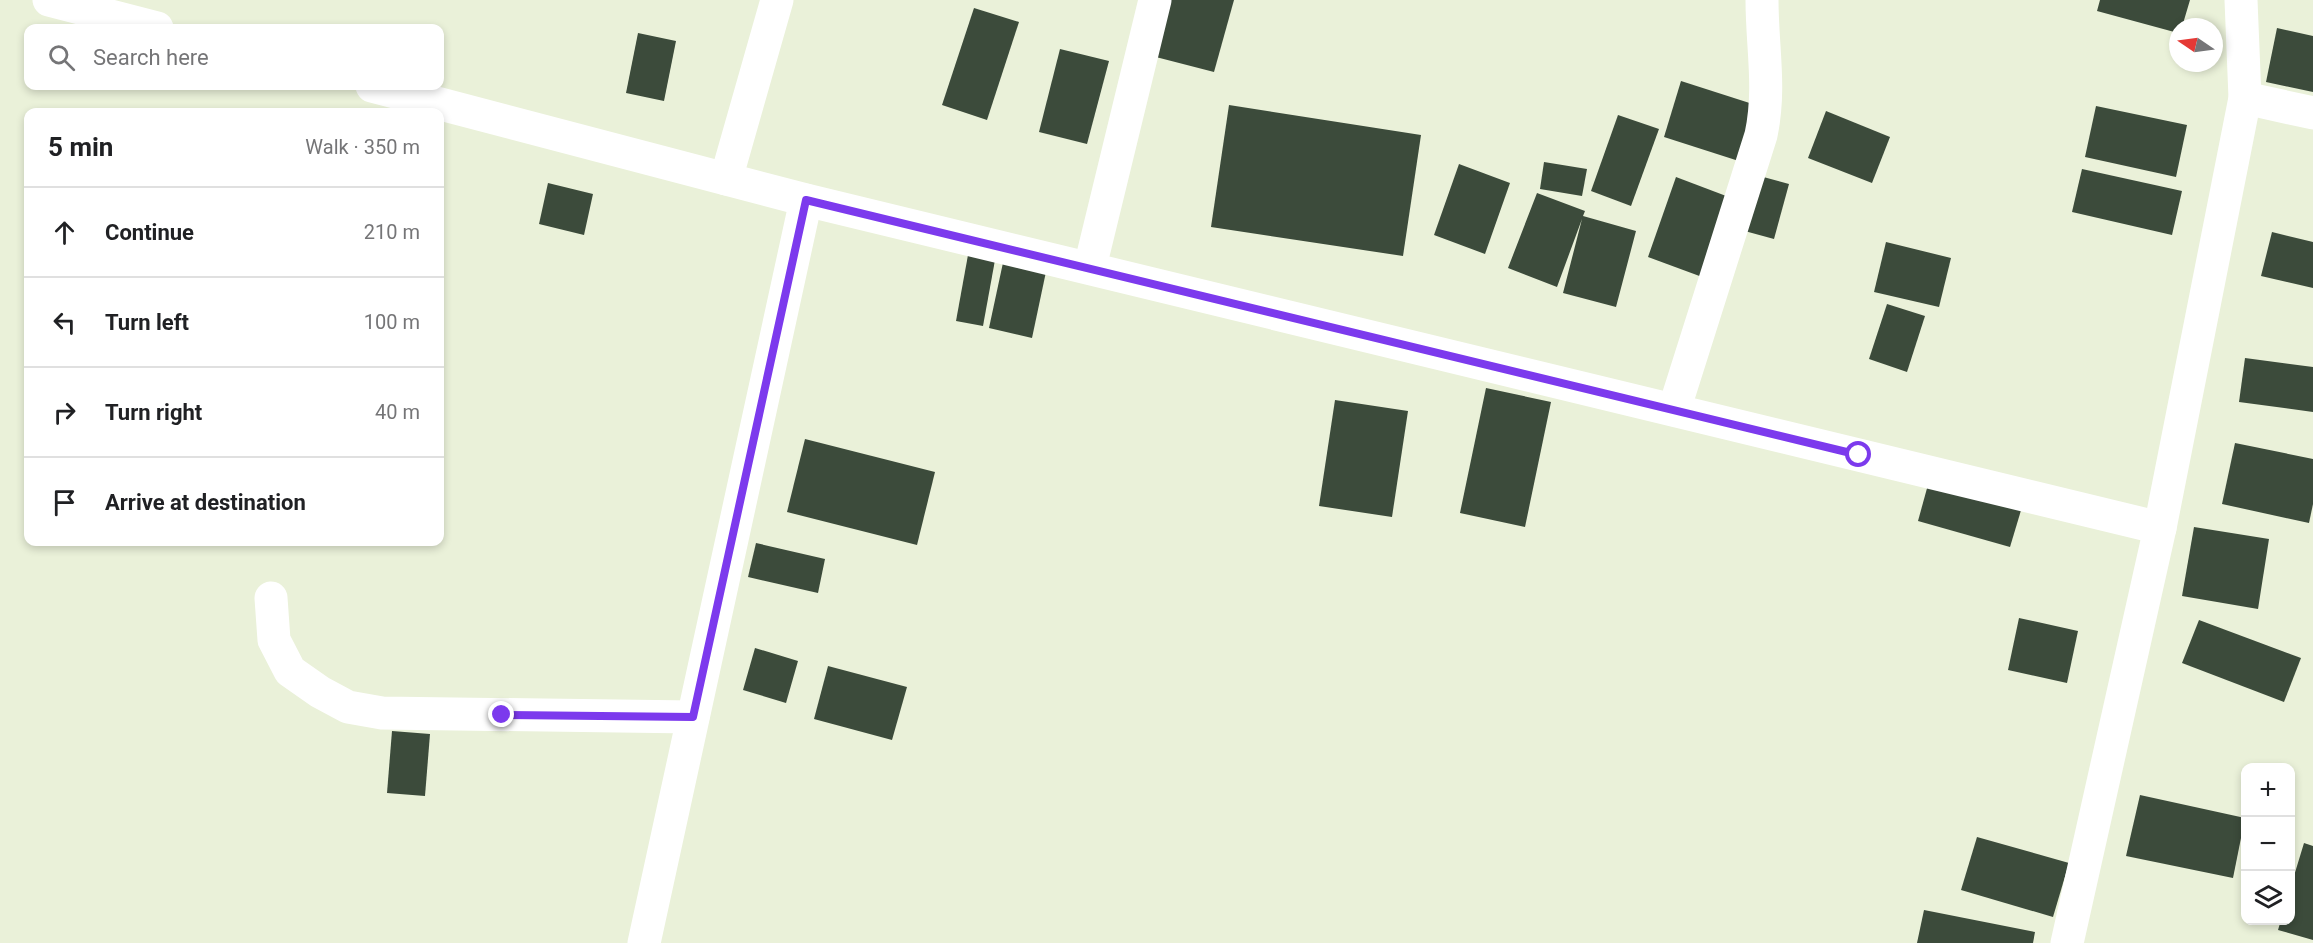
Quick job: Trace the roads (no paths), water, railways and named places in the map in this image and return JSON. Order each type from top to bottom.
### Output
[{"type":"street","points":[[49,0],[142,24]]},
{"type":"street","points":[[726,179],[777,0]]},
{"type":"street","points":[[1090,267],[1155,0]]},
{"type":"street","points":[[1674,410],[1761,135],[1767,109],[1762,0]]},
{"type":"street","points":[[2067,943],[2160,528],[2245,98],[2241,0]]},
{"type":"street","points":[[387,90],[806,200],[2160,528]]},
{"type":"street","points":[[2245,98],[2313,113]]},
{"type":"street","points":[[644,943],[806,200]]},
{"type":"street","points":[[271,598],[274,640],[290,671],[320,692],[348,707],[382,713],[693,717]]}]
